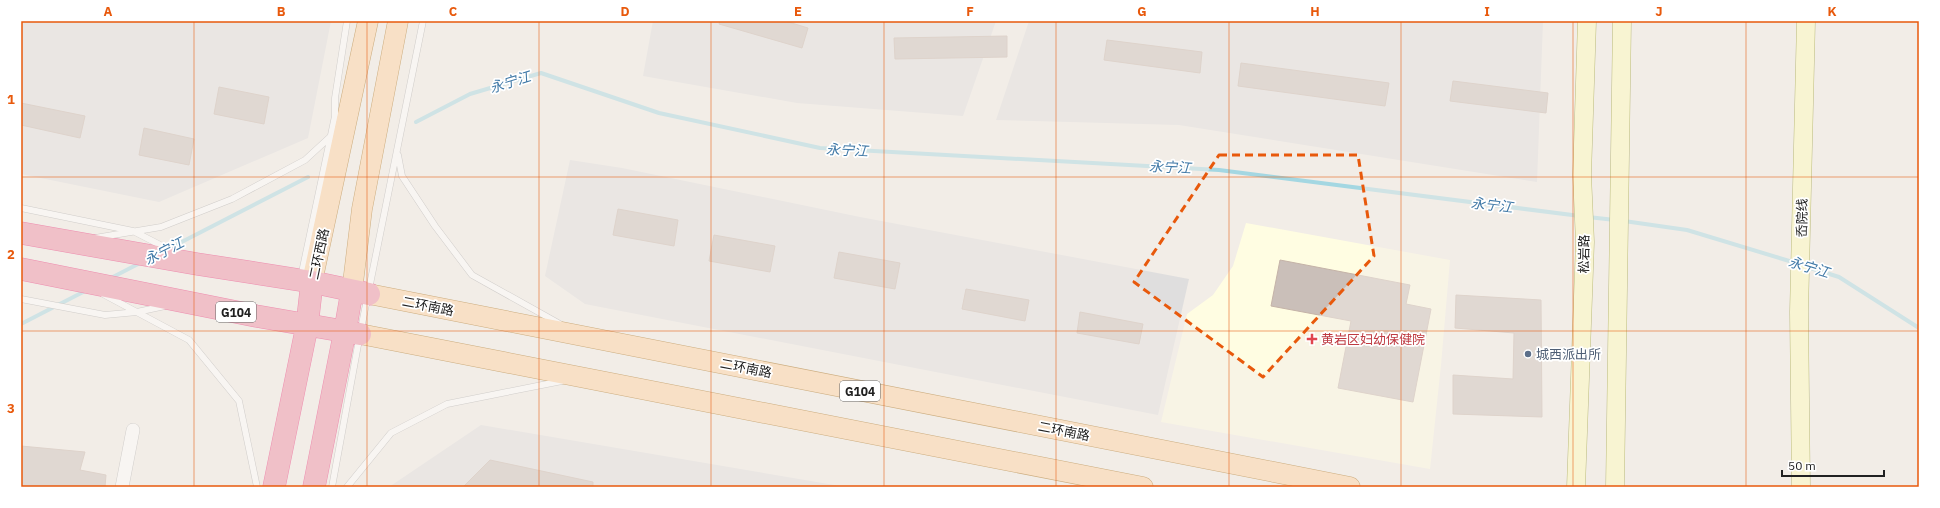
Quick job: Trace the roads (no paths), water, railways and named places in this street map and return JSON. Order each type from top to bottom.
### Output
[{"type":"highway","name":"二环南路","points":[[21,233],[73,242],[161,253],[197,264],[307,281],[360,293]]},
{"type":"highway","points":[[21,269],[90,284]]},
{"type":"highway","name":"二环西路","points":[[274,487],[307,326],[307,281]]},
{"type":"highway","name":"G104","points":[[90,284],[307,326],[353,333]]},
{"type":"highway","points":[[314,487],[353,333],[360,293]]},
{"type":"main road","name":"二环西路","points":[[307,281],[368,21]]},
{"type":"main road","points":[[360,293],[362,209],[398,21]]},
{"type":"main road","name":"松岩路","points":[[1576,487],[1585,242],[1582,175],[1587,21]]},
{"type":"main road","points":[[1616,487],[1622,21]]},
{"type":"main road","name":"岙院线","points":[[1801,487],[1800,274],[1806,21]]},
{"type":"main road","name":"二环南路","points":[[360,293],[1350,487]]},
{"type":"main road","name":"G104","points":[[353,333],[1143,487]]},
{"type":"street","points":[[122,487],[133,430]]},
{"type":"lane","points":[[307,281],[347,21]]},
{"type":"lane","points":[[360,293],[397,153],[424,21]]},
{"type":"lane","points":[[73,242],[161,227],[232,199],[305,160],[330,137]]},
{"type":"lane","points":[[397,153],[402,176],[472,275],[582,336]]},
{"type":"lane","points":[[21,208],[133,231],[161,253]]},
{"type":"lane","points":[[90,284],[136,312],[189,340],[239,401],[257,487]]},
{"type":"lane","points":[[21,299],[105,315],[136,312],[188,302]]},
{"type":"lane","points":[[332,487],[353,333]]},
{"type":"lane","points":[[347,487],[392,433],[447,404],[579,377]]},
{"type":"waterway","name":"永宁江","points":[[416,122],[470,94],[541,73],[659,113],[820,148],[1219,170],[1580,216]]},
{"type":"waterway","name":"永宁江","points":[[168,249],[308,177]]},
{"type":"waterway","name":"永宁江","points":[[1588,217],[1615,220]]},
{"type":"waterway","name":"永宁江","points":[[1624,221],[1687,230],[1796,263]]},
{"type":"waterway","name":"永宁江","points":[[111,278],[140,263]]},
{"type":"waterway","name":"永宁江","points":[[1804,266],[1839,277],[1919,328]]},
{"type":"waterway","name":"永宁江","points":[[21,324],[87,290]]},
{"type":"place","name":"黄岩区妇幼保健院","points":[[1312,339]]},
{"type":"place","name":"城西派出所","points":[[1528,354]]}]
